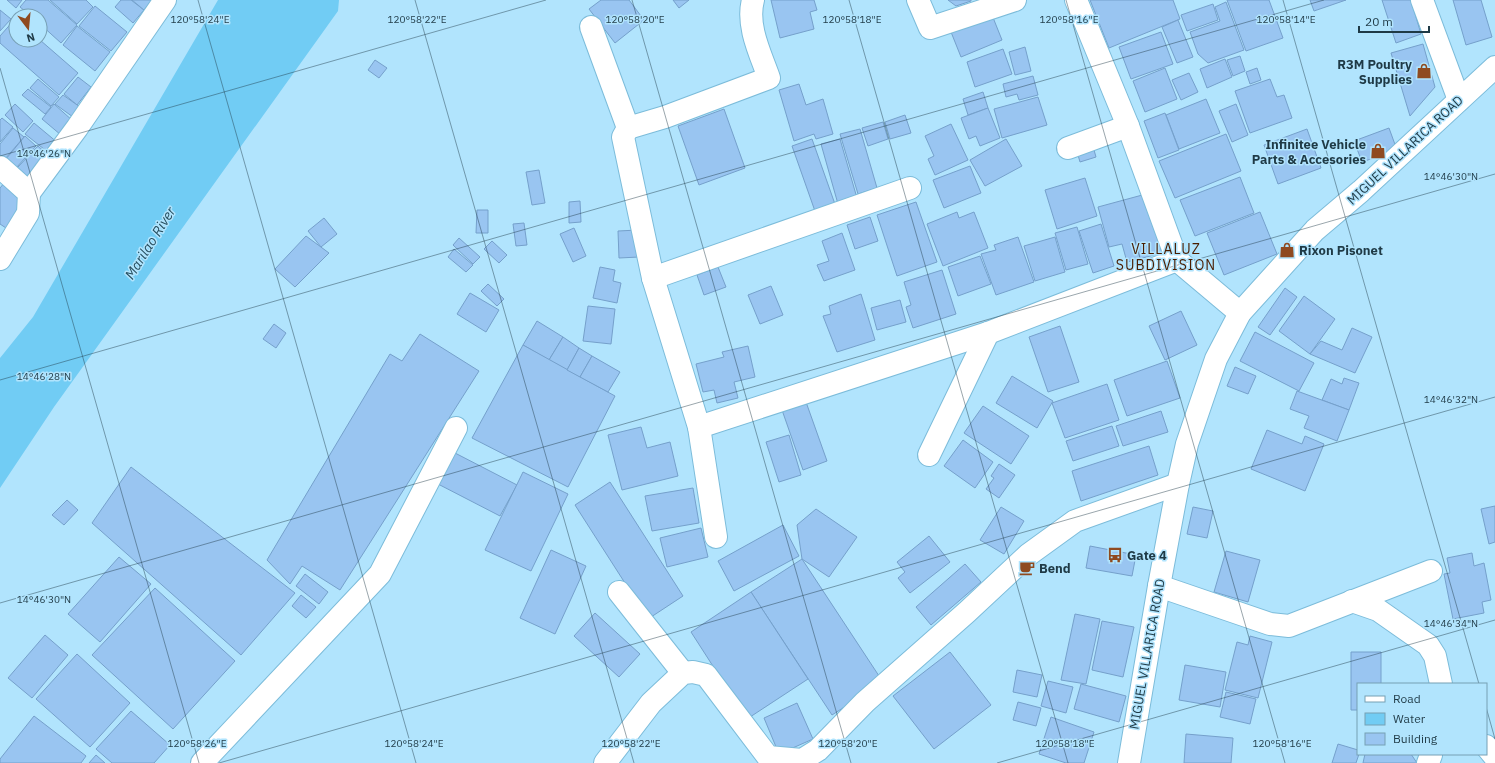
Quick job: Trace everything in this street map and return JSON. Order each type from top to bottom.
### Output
[{"type":"street","points":[[0,259],[28,213],[29,193],[77,128],[165,0]]},
{"type":"street","points":[[716,537],[699,427],[653,278],[623,137],[628,128],[665,117],[769,78],[753,32],[751,7],[753,0]]},
{"type":"street","points":[[918,0],[930,28],[1015,0]]},
{"type":"street","points":[[1076,0],[1128,126],[1177,260],[1240,313]]},
{"type":"street","points":[[1422,0],[1459,100]]},
{"type":"street","points":[[590,27],[628,128]]},
{"type":"street","name":"MIGUEL VILLARICA ROAD","points":[[1128,763],[1159,586],[1187,444],[1216,359],[1240,313],[1315,230],[1362,191],[1459,100],[1493,74]]},
{"type":"street","points":[[1068,148],[1128,126]]},
{"type":"street","points":[[0,167],[29,193]]},
{"type":"street","points":[[653,278],[910,188]]},
{"type":"street","points":[[699,427],[988,333],[1177,260]]},
{"type":"street","points":[[929,455],[988,333]]},
{"type":"street","points":[[202,763],[380,574],[456,428]]},
{"type":"street","points":[[604,763],[651,703],[683,673],[693,672],[706,676],[768,757],[802,760],[818,750],[865,702],[967,612],[1028,555],[1075,521],[1178,484]]},
{"type":"street","points":[[1159,586],[1270,624],[1289,626],[1431,571]]},
{"type":"street","points":[[620,592],[683,673]]},
{"type":"street","points":[[1352,601],[1378,610],[1428,645],[1435,656],[1441,683]]},
{"type":"street","points":[[1487,747],[1495,757]]},
{"type":"water","name":"Marilao River","points":[[218,0],[339,0],[338,11],[54,407],[0,488],[0,358],[33,317]]},
{"type":"building","points":[[7,0],[22,0],[16,8]]},
{"type":"building","points":[[26,0],[48,0],[77,25],[61,43],[48,31],[48,8],[20,7]]},
{"type":"building","points":[[50,0],[86,0],[93,7],[77,24]]},
{"type":"building","points":[[121,0],[131,0],[144,10],[133,23],[115,7]]},
{"type":"building","points":[[132,0],[152,0],[144,10]]},
{"type":"building","points":[[601,0],[629,0],[644,20],[615,43],[589,9]]},
{"type":"building","points":[[673,0],[689,0],[679,8]]},
{"type":"building","points":[[771,0],[814,0],[817,10],[810,12],[814,29],[780,38]]},
{"type":"building","points":[[948,0],[971,0],[971,1],[956,6]]},
{"type":"building","points":[[1090,0],[1173,0],[1180,19],[1109,48]]},
{"type":"building","points":[[1227,0],[1269,0],[1283,38],[1246,51]]},
{"type":"building","points":[[1310,0],[1346,0],[1314,11]]},
{"type":"building","points":[[1382,0],[1411,0],[1421,34],[1396,43]]},
{"type":"building","points":[[1453,0],[1481,0],[1492,37],[1466,45]]},
{"type":"building","points":[[1226,2],[1244,50],[1208,63],[1198,54],[1190,32],[1220,21],[1215,7]]},
{"type":"building","points":[[1213,4],[1218,20],[1187,31],[1181,15]]},
{"type":"building","points":[[95,6],[127,32],[111,51],[79,26]]},
{"type":"building","points":[[0,10],[8,17],[8,22],[0,31]]},
{"type":"building","points":[[992,15],[1002,40],[961,57],[951,32]]},
{"type":"building","points":[[1178,20],[1193,57],[1177,63],[1162,27]]},
{"type":"building","points":[[77,26],[110,52],[95,71],[63,45]]},
{"type":"building","points":[[8,27],[8,48],[48,47],[78,73],[59,95],[0,43],[0,36]]},
{"type":"building","points":[[1161,32],[1173,64],[1131,79],[1119,47]]},
{"type":"building","points":[[1423,44],[1435,87],[1410,116],[1391,53]]},
{"type":"building","points":[[1025,47],[1031,71],[1015,75],[1009,52]]},
{"type":"building","points":[[1003,49],[1012,74],[975,87],[967,62]]},
{"type":"building","points":[[1240,56],[1245,71],[1233,76],[1227,60]]},
{"type":"building","points":[[1225,59],[1232,77],[1207,88],[1200,69]]},
{"type":"building","points":[[375,60],[387,68],[379,78],[368,70]]},
{"type":"building","points":[[1165,68],[1177,99],[1145,112],[1133,81]]},
{"type":"building","points":[[1257,68],[1261,80],[1250,84],[1246,72]]},
{"type":"building","points":[[1189,73],[1198,92],[1181,100],[1172,80]]},
{"type":"building","points":[[1033,76],[1038,95],[1019,100],[1017,94],[1006,97],[1003,84]]},
{"type":"building","points":[[78,77],[91,87],[77,105],[64,94]]},
{"type":"building","points":[[38,79],[59,97],[51,106],[30,88]]},
{"type":"building","points":[[1270,79],[1277,97],[1284,95],[1292,118],[1250,133],[1235,91]]},
{"type":"building","points":[[799,84],[806,105],[823,99],[833,134],[816,139],[814,134],[794,141],[779,90]]},
{"type":"building","points":[[28,89],[51,107],[45,114],[22,95]]},
{"type":"building","points":[[983,92],[988,108],[968,115],[963,99]]},
{"type":"building","points":[[63,95],[80,107],[73,117],[55,104]]},
{"type":"building","points":[[1038,97],[1047,125],[1002,138],[994,109]]},
{"type":"building","points":[[1206,99],[1220,133],[1179,149],[1166,115]]},
{"type":"building","points":[[15,104],[33,121],[23,132],[5,115]]},
{"type":"building","points":[[54,104],[73,121],[61,135],[42,119]]},
{"type":"building","points":[[1236,104],[1248,135],[1232,142],[1219,111]]},
{"type":"building","points":[[988,108],[1000,138],[980,146],[976,136],[969,139],[961,118]]},
{"type":"building","points":[[724,109],[745,168],[699,185],[678,126]]},
{"type":"building","points":[[1165,113],[1179,150],[1158,158],[1144,121]]},
{"type":"building","points":[[905,115],[911,133],[890,139],[885,122]]},
{"type":"building","points":[[2,118],[13,127],[0,142],[0,120]]},
{"type":"building","points":[[883,122],[888,139],[868,146],[862,128]]},
{"type":"building","points":[[34,123],[58,143],[49,153],[25,134]]},
{"type":"building","points":[[951,124],[968,160],[935,175],[928,159],[934,156],[925,136]]},
{"type":"building","points":[[13,128],[24,137],[5,159],[0,155],[0,144]]},
{"type":"building","points":[[1389,128],[1397,150],[1362,162],[1354,141]]},
{"type":"building","points":[[860,129],[877,188],[858,194],[840,134]]},
{"type":"building","points":[[1307,129],[1321,168],[1278,184],[1264,145]]},
{"type":"building","points":[[1226,134],[1241,171],[1175,198],[1159,161]]},
{"type":"building","points":[[25,136],[36,146],[16,168],[6,159]]},
{"type":"building","points":[[812,139],[836,207],[816,214],[792,146]]},
{"type":"building","points":[[840,139],[857,198],[838,204],[821,144]]},
{"type":"building","points":[[1006,139],[1022,166],[985,186],[970,160]]},
{"type":"building","points":[[1092,143],[1096,157],[1080,162],[1076,148]]},
{"type":"building","points":[[38,146],[48,155],[27,177],[17,168]]},
{"type":"building","points":[[970,166],[981,193],[944,208],[933,180]]},
{"type":"building","points":[[539,170],[545,203],[532,205],[526,172]]},
{"type":"building","points":[[1240,177],[1254,213],[1195,236],[1180,200]]},
{"type":"building","points":[[1085,178],[1097,216],[1057,229],[1045,190]]},
{"type":"building","points":[[5,182],[28,200],[6,228],[0,224],[0,188]]},
{"type":"building","points":[[1146,194],[1162,253],[1127,262],[1122,244],[1109,247],[1098,207]]},
{"type":"building","points":[[580,201],[581,222],[569,223],[569,202]]},
{"type":"building","points":[[916,202],[937,262],[897,276],[877,215]]},
{"type":"building","points":[[477,210],[488,210],[488,233],[476,233]]},
{"type":"building","points":[[957,212],[959,218],[974,212],[988,248],[943,266],[927,224]]},
{"type":"building","points":[[1260,212],[1277,254],[1224,275],[1207,233]]},
{"type":"building","points":[[870,217],[878,241],[855,249],[847,225]]},
{"type":"building","points":[[324,218],[337,234],[321,247],[308,231]]},
{"type":"building","points":[[524,223],[527,245],[516,246],[513,224]]},
{"type":"building","points":[[1101,224],[1114,266],[1093,273],[1079,231]]},
{"type":"building","points":[[1077,227],[1088,264],[1066,270],[1055,233]]},
{"type":"building","points":[[574,228],[586,256],[573,262],[560,234]]},
{"type":"building","points":[[638,230],[639,257],[619,258],[618,231]]},
{"type":"building","points":[[842,233],[855,270],[824,281],[817,265],[829,261],[822,241]]},
{"type":"building","points":[[306,236],[329,253],[295,287],[275,269]]},
{"type":"building","points":[[1018,237],[1034,282],[996,295],[981,254],[996,250],[994,245]]},
{"type":"building","points":[[1055,237],[1065,272],[1035,281],[1024,246]]},
{"type":"building","points":[[459,238],[480,257],[473,264],[453,245]]},
{"type":"building","points":[[492,241],[507,255],[499,263],[484,249]]},
{"type":"building","points":[[454,249],[473,265],[466,272],[448,257]]},
{"type":"building","points":[[980,256],[991,284],[958,296],[948,267]]},
{"type":"building","points":[[600,267],[615,270],[613,281],[621,283],[617,303],[593,298]]},
{"type":"building","points":[[718,267],[726,287],[704,295],[697,275]]},
{"type":"building","points":[[942,270],[956,314],[913,328],[906,307],[911,305],[904,282]]},
{"type":"building","points":[[488,284],[504,299],[497,306],[481,291]]},
{"type":"building","points":[[771,286],[783,315],[760,324],[748,295]]},
{"type":"building","points":[[1285,288],[1297,297],[1270,335],[1258,327]]},
{"type":"building","points":[[470,293],[499,310],[486,332],[457,314]]},
{"type":"building","points":[[861,294],[875,340],[837,352],[823,316],[831,314],[829,306]]},
{"type":"building","points":[[1304,296],[1335,319],[1310,354],[1279,331]]},
{"type":"building","points":[[900,300],[906,322],[877,330],[871,308]]},
{"type":"building","points":[[588,306],[615,309],[611,344],[583,341]]},
{"type":"building","points":[[1181,311],[1197,345],[1165,360],[1149,326]]},
{"type":"building","points":[[537,321],[563,337],[549,360],[523,345]]},
{"type":"building","points":[[274,324],[286,333],[276,348],[263,339]]},
{"type":"building","points":[[1060,326],[1079,382],[1048,392],[1029,337]]},
{"type":"building","points":[[1352,328],[1372,337],[1355,373],[1310,354],[1321,341],[1342,350]]},
{"type":"building","points":[[1255,332],[1314,363],[1299,391],[1240,361]]},
{"type":"building","points":[[420,334],[479,371],[340,590],[302,566],[290,584],[267,560],[390,354],[402,361]]},
{"type":"building","points":[[563,337],[579,348],[567,370],[549,360]]},
{"type":"building","points":[[523,345],[615,396],[568,487],[472,438]]},
{"type":"building","points":[[748,346],[755,377],[734,382],[738,398],[717,403],[714,390],[703,392],[696,364],[724,357],[722,352]]},
{"type":"building","points":[[579,348],[592,356],[580,377],[567,370]]},
{"type":"building","points":[[592,356],[620,372],[608,392],[580,377]]},
{"type":"building","points":[[1167,361],[1180,398],[1127,416],[1114,380]]},
{"type":"building","points":[[1235,367],[1256,376],[1248,394],[1227,386]]},
{"type":"building","points":[[1012,376],[1053,401],[1037,428],[996,403]]},
{"type":"building","points":[[1344,378],[1359,383],[1349,410],[1322,400],[1331,379],[1342,384]]},
{"type":"building","points":[[1107,384],[1119,420],[1065,438],[1052,403]]},
{"type":"building","points":[[1297,391],[1349,410],[1337,441],[1304,428],[1309,416],[1290,409]]},
{"type":"building","points":[[806,402],[827,461],[803,470],[782,410]]},
{"type":"building","points":[[983,406],[1029,436],[1011,464],[964,433]]},
{"type":"building","points":[[1161,411],[1168,432],[1123,446],[1116,426]]},
{"type":"building","points":[[1112,426],[1119,446],[1073,461],[1066,441]]},
{"type":"building","points":[[641,427],[647,448],[670,442],[678,476],[622,490],[608,435]]},
{"type":"building","points":[[1267,430],[1302,444],[1305,436],[1324,444],[1305,491],[1251,469]]},
{"type":"building","points":[[789,435],[801,475],[779,482],[766,442]]},
{"type":"building","points":[[963,440],[993,462],[975,488],[944,466]]},
{"type":"building","points":[[1149,446],[1158,475],[1081,501],[1072,471]]},
{"type":"building","points":[[455,453],[517,485],[500,516],[438,484]]},
{"type":"building","points":[[999,464],[1015,475],[999,498],[986,489],[994,478],[991,476]]},
{"type":"building","points":[[131,467],[295,593],[241,655],[92,523]]},
{"type":"building","points":[[523,472],[568,494],[531,571],[485,550]]},
{"type":"building","points":[[610,482],[683,596],[648,619],[575,505]]},
{"type":"building","points":[[693,488],[699,523],[652,531],[645,496]]},
{"type":"building","points":[[67,500],[78,510],[64,525],[52,515]]},
{"type":"building","points":[[1495,506],[1495,542],[1489,544],[1481,509]]},
{"type":"building","points":[[1001,507],[1024,521],[1004,554],[980,540]]},
{"type":"building","points":[[1193,507],[1213,511],[1207,538],[1187,534]]},
{"type":"building","points":[[816,509],[857,537],[829,577],[802,559],[797,525]]},
{"type":"building","points":[[783,525],[799,556],[734,591],[718,561]]},
{"type":"building","points":[[701,528],[708,557],[667,567],[660,538]]},
{"type":"building","points":[[929,536],[950,562],[910,593],[898,578],[905,572],[897,562]]},
{"type":"building","points":[[1090,546],[1136,555],[1132,576],[1086,568]]},
{"type":"building","points":[[551,550],[586,566],[555,634],[520,618]]},
{"type":"building","points":[[1226,551],[1260,560],[1248,602],[1214,592]]},
{"type":"building","points":[[1472,553],[1474,566],[1484,563],[1491,600],[1482,602],[1484,613],[1453,619],[1444,574],[1450,573],[1447,558]]},
{"type":"building","points":[[119,557],[151,584],[100,642],[68,614]]},
{"type":"building","points":[[802,559],[883,682],[832,715],[751,592]]},
{"type":"building","points":[[965,564],[981,582],[931,625],[916,607]]},
{"type":"building","points":[[305,574],[328,592],[319,604],[296,586]]},
{"type":"building","points":[[155,588],[235,661],[173,729],[92,655]]},
{"type":"building","points":[[751,592],[808,679],[747,719],[691,632]]},
{"type":"building","points":[[301,595],[316,607],[306,618],[292,606]]},
{"type":"building","points":[[595,613],[640,654],[619,677],[574,636]]},
{"type":"building","points":[[1075,614],[1100,619],[1086,684],[1061,680]]},
{"type":"building","points":[[1102,621],[1134,627],[1123,677],[1092,670]]},
{"type":"building","points":[[45,635],[68,655],[32,698],[8,678]]},
{"type":"building","points":[[1250,636],[1272,642],[1258,698],[1225,690],[1237,642],[1248,645]]},
{"type":"building","points":[[950,652],[991,705],[934,749],[893,696]]},
{"type":"building","points":[[1351,652],[1381,652],[1381,683],[1357,683],[1357,710],[1351,710]]},
{"type":"building","points":[[77,654],[130,703],[90,747],[36,699]]},
{"type":"building","points":[[1185,665],[1226,672],[1220,707],[1179,700]]},
{"type":"building","points":[[1017,670],[1042,675],[1037,697],[1013,692]]},
{"type":"building","points":[[1048,681],[1073,687],[1066,713],[1041,706]]},
{"type":"building","points":[[1081,684],[1126,696],[1119,722],[1074,709]]},
{"type":"building","points":[[1226,692],[1256,699],[1250,724],[1220,717]]},
{"type":"building","points":[[1018,702],[1041,708],[1036,726],[1013,720]]},
{"type":"building","points":[[797,703],[813,739],[779,754],[764,718]]},
{"type":"building","points":[[131,711],[170,745],[154,763],[112,763],[96,749]]},
{"type":"building","points":[[34,716],[86,756],[81,763],[0,763],[0,759]]},
{"type":"building","points":[[1051,717],[1094,732],[1084,763],[1066,763],[1039,754]]},
{"type":"building","points":[[1186,734],[1233,738],[1231,763],[1184,763]]},
{"type":"building","points":[[1338,744],[1357,750],[1357,755],[1359,755],[1356,763],[1332,763]]},
{"type":"building","points":[[96,755],[105,763],[89,763]]},
{"type":"building","points":[[1365,755],[1412,755],[1417,763],[1363,763]]},
{"type":"place","name":"R3M Poultry Supplies","points":[[1424,71]]},
{"type":"place","name":"Infinitee Vehicle Parts & Accesories","points":[[1378,151]]},
{"type":"place","name":"Rixon Pisonet","points":[[1287,250]]},
{"type":"place","name":"Gate 4","points":[[1115,555]]},
{"type":"place","name":"Bend","points":[[1027,568]]},
{"type":"district","name":"VILLALUZ SUBDIVISION","points":[[1166,258]]}]
